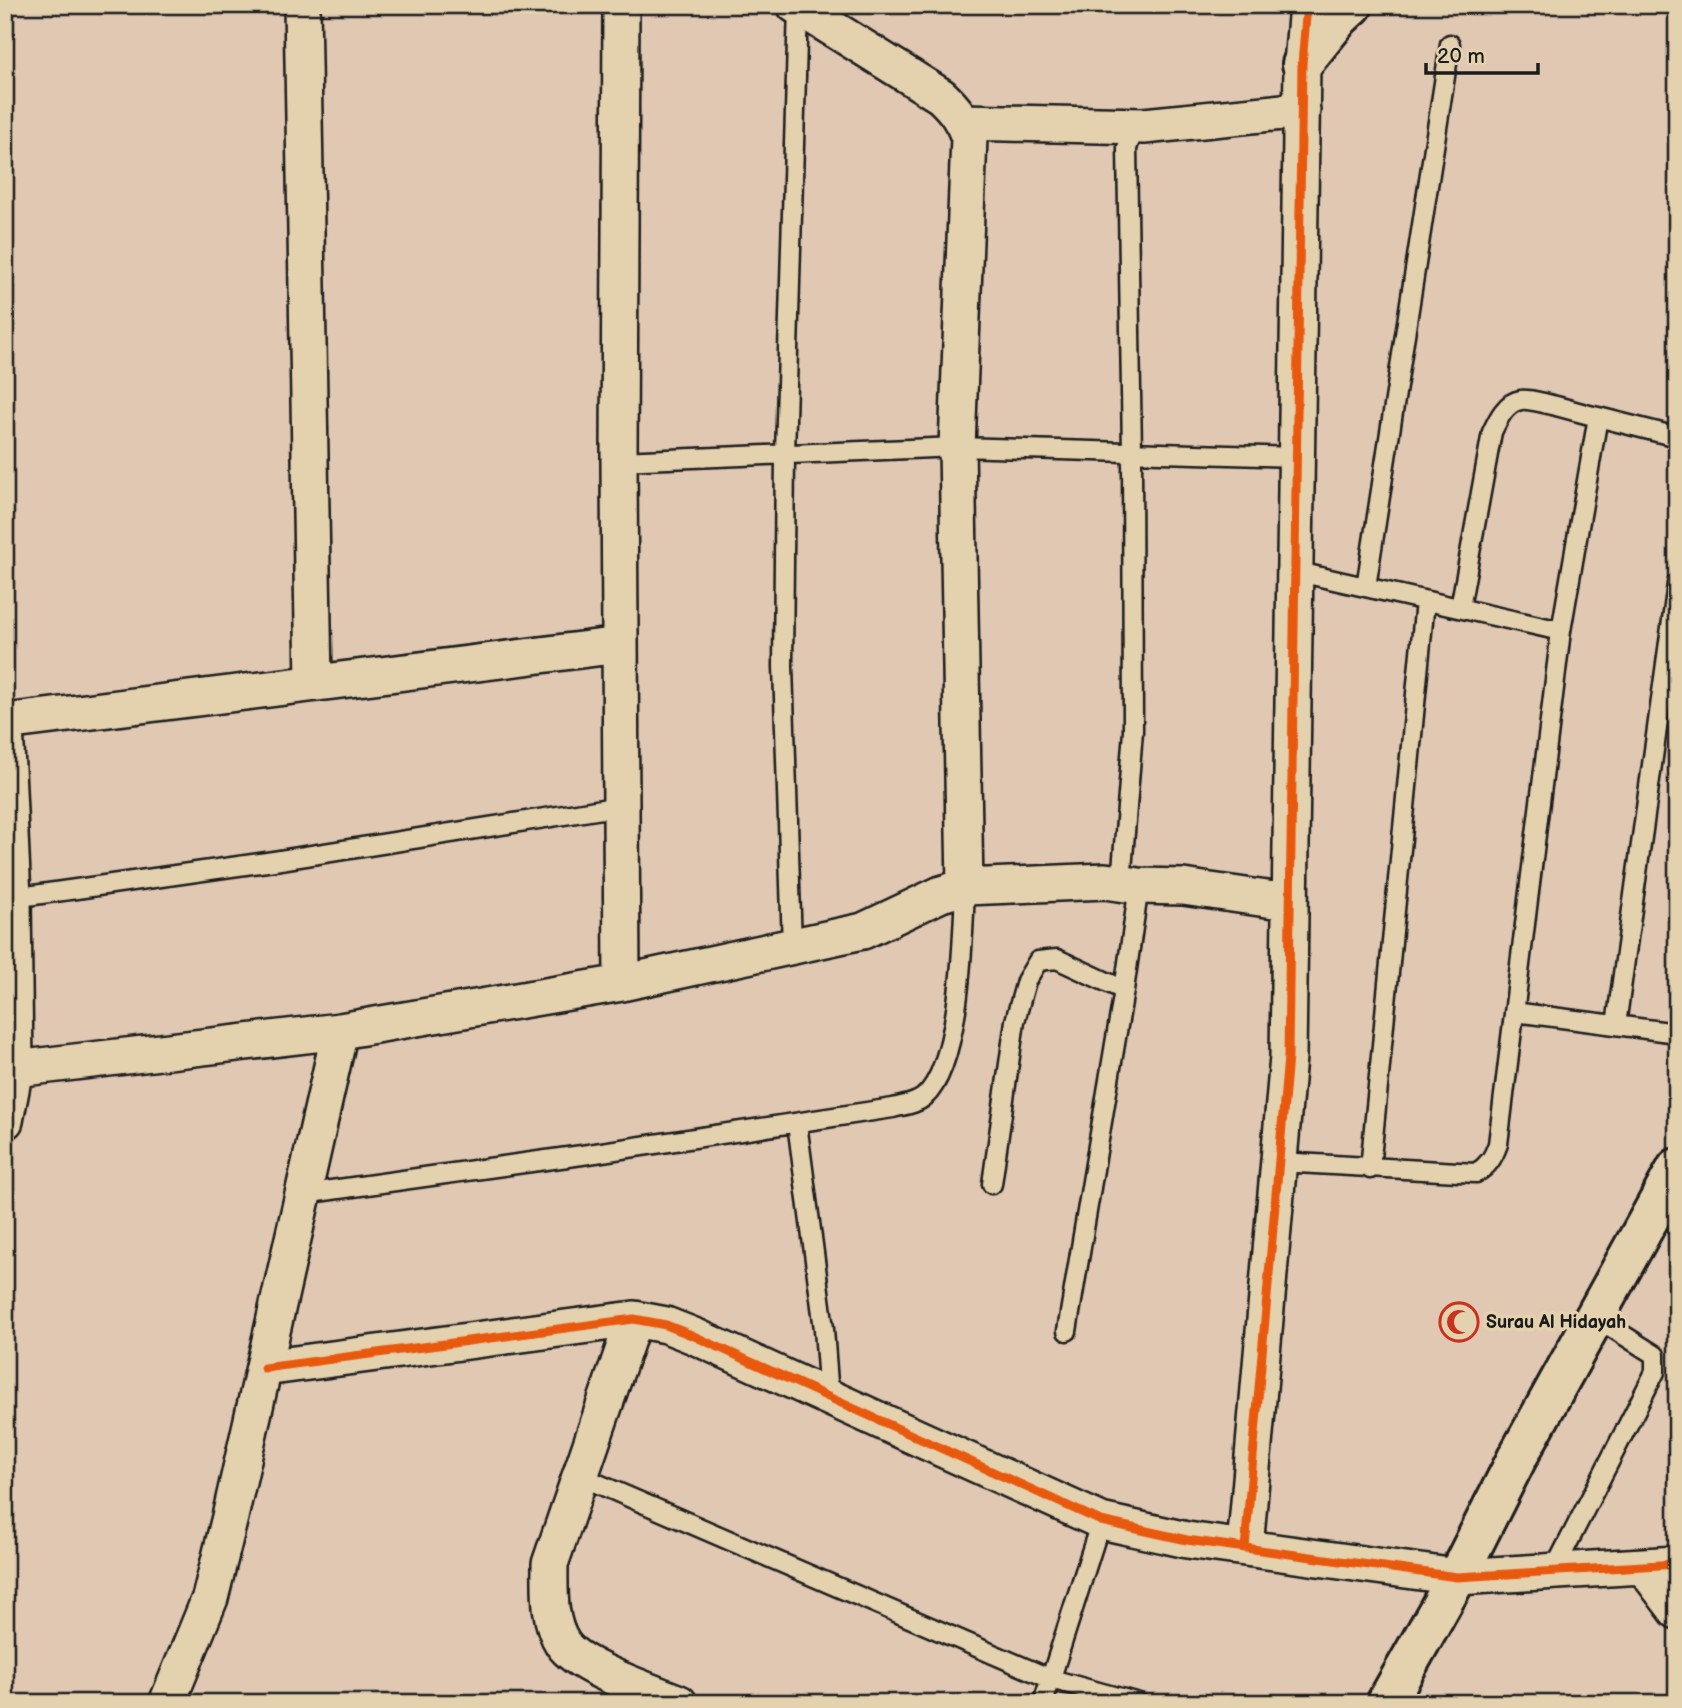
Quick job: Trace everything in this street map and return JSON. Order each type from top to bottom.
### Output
[{"type":"street","points":[[302,5],[314,682]]},
{"type":"street","points":[[621,5],[619,461],[622,983]]},
{"type":"street","points":[[1245,1548],[1288,1057],[1302,64],[1307,5]]},
{"type":"street","points":[[1302,64],[1353,5]]},
{"type":"street","points":[[797,6],[941,96],[954,108],[969,138],[957,447],[965,887]]},
{"type":"street","points":[[963,122],[1144,126],[1302,110]]},
{"type":"street","points":[[5,1121],[15,1069],[13,898],[5,723],[620,645]]},
{"type":"street","points":[[15,1069],[340,1031],[622,983],[863,931],[940,894],[965,887],[1105,881],[1183,887],[1289,902]]},
{"type":"street","points":[[167,1703],[210,1598],[340,1031]]},
{"type":"street","points":[[1386,1703],[1457,1577],[1517,1458],[1677,1168]]},
{"type":"street","points":[[264,1368],[634,1318],[685,1332],[1101,1521],[1187,1540],[1457,1577],[1660,1565],[1677,1611]]},
{"type":"street","points":[[634,1318],[550,1564],[550,1598],[555,1624],[564,1644],[581,1661],[679,1703]]},
{"type":"lane","points":[[792,946],[783,666],[797,6]]},
{"type":"lane","points":[[1366,587],[1450,44]]},
{"type":"lane","points":[[1068,1331],[1124,990],[1130,884],[1133,731],[1127,148],[1134,130],[1144,126]]},
{"type":"lane","points":[[1460,608],[1492,432],[1508,406],[1521,400],[1677,437]]},
{"type":"lane","points":[[1279,1163],[1476,1173],[1492,1158],[1498,1144],[1561,631],[1598,417]]},
{"type":"lane","points":[[619,461],[957,447],[1296,457]]},
{"type":"lane","points":[[1294,571],[1561,631]]},
{"type":"lane","points":[[1616,1025],[1677,584]]},
{"type":"lane","points":[[1370,1169],[1425,601]]},
{"type":"lane","points":[[13,898],[274,861],[621,806]]},
{"type":"lane","points":[[303,1194],[893,1108],[918,1102],[927,1095],[938,1077],[960,990],[965,887]]},
{"type":"lane","points":[[992,1184],[1015,1021],[1026,981],[1038,961],[1057,959],[1124,990]]},
{"type":"lane","points":[[1514,1013],[1677,1033]]},
{"type":"lane","points":[[797,1122],[821,1304],[829,1397]]},
{"type":"lane","points":[[1554,1570],[1655,1372],[1655,1354],[1595,1317]]},
{"type":"lane","points":[[580,1476],[1051,1679],[1139,1703]]},
{"type":"lane","points":[[1043,1703],[1101,1521]]},
{"type":"cycle path","points":[[1245,1548],[1288,1057],[1302,64],[1307,5]]},
{"type":"cycle path","points":[[264,1368],[634,1319],[666,1325],[694,1336],[1101,1521],[1187,1540],[1457,1577],[1677,1564]]},
{"type":"place","name":"Surau Al Hidayah","points":[[1459,1322]]}]
